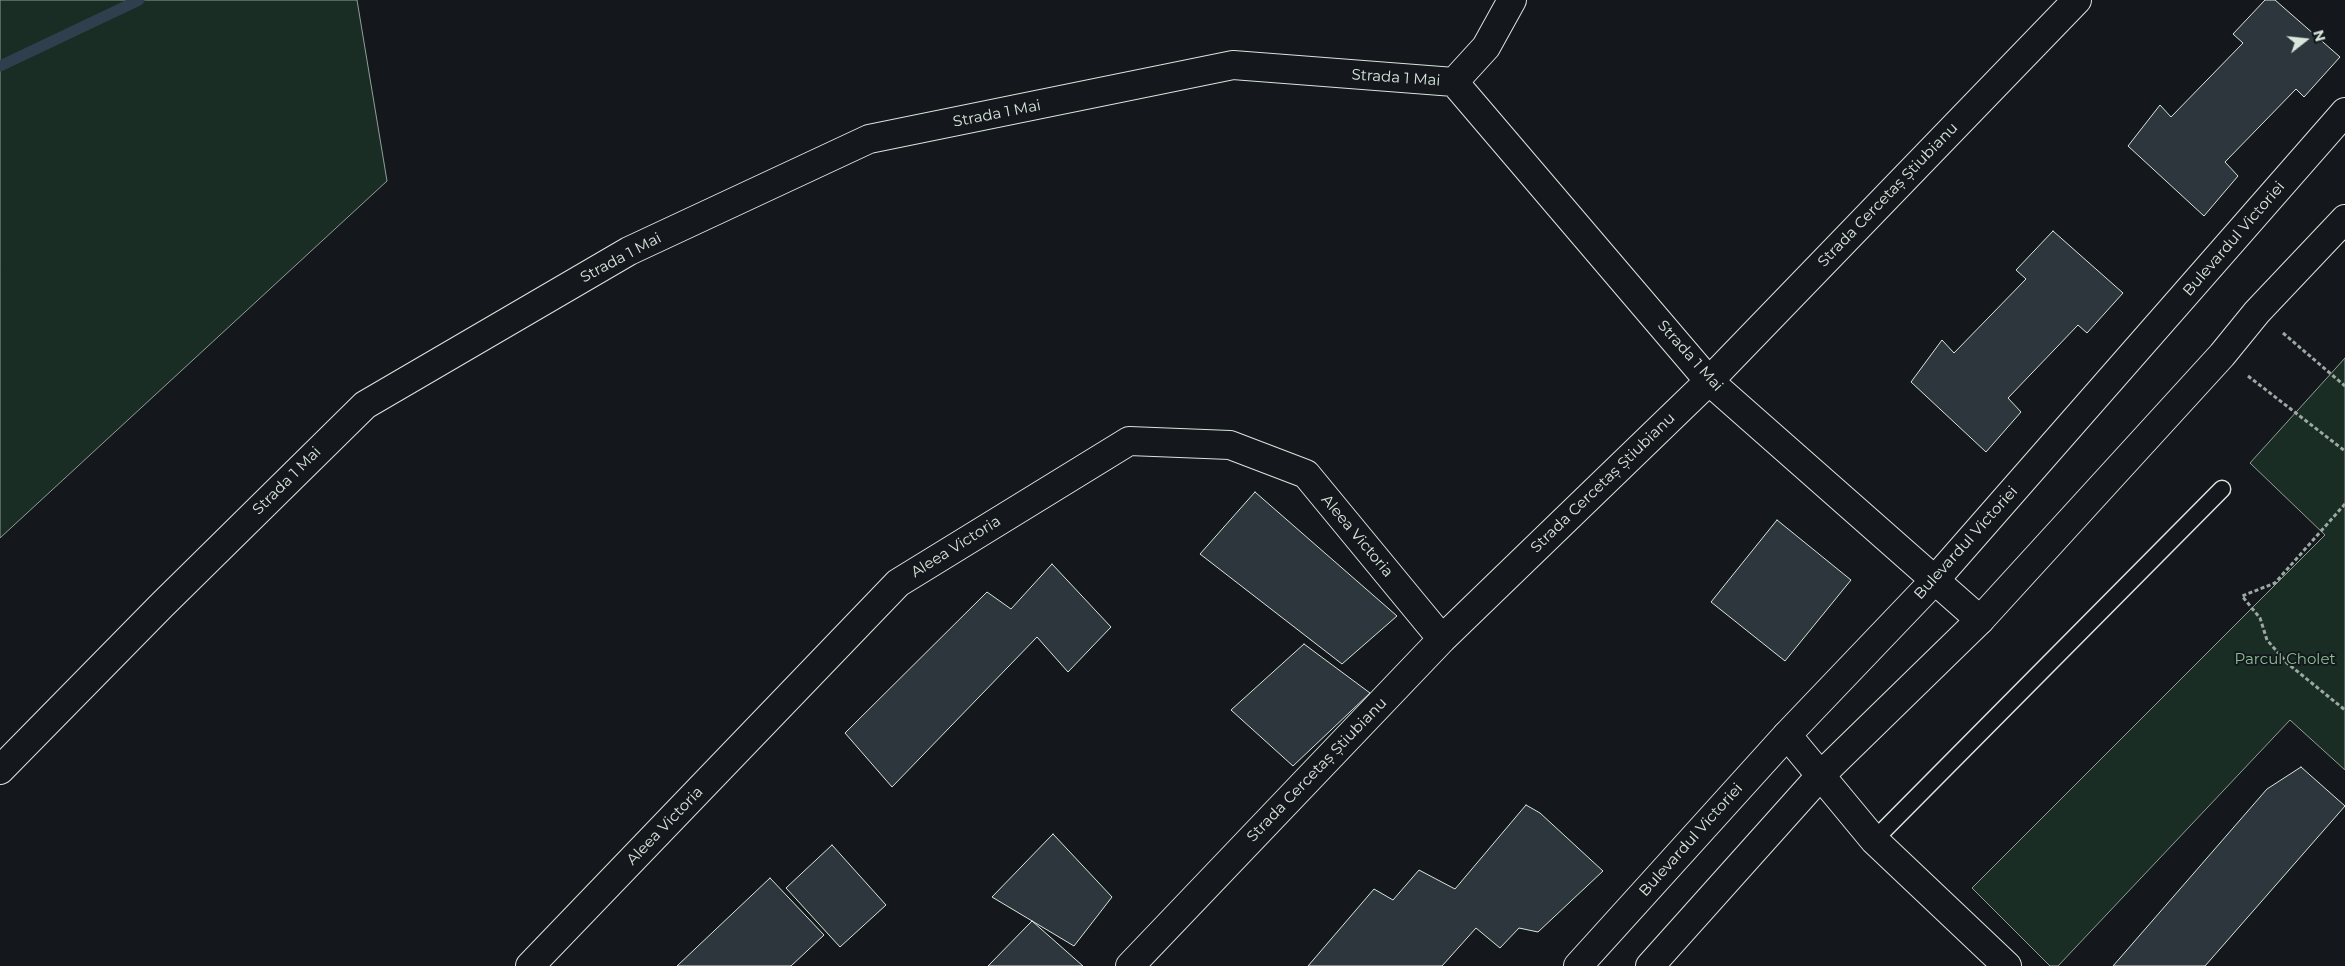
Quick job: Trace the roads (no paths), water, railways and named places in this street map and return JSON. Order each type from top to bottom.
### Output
[{"type":"street","points":[[1454,82],[1486,47],[1512,0]]},
{"type":"street","name":"Strada Cercetaș Știubianu","points":[[1130,966],[1442,639],[1709,381],[2077,0]]},
{"type":"street","name":"Strada 1 Mai","points":[[0,770],[162,605],[365,404],[629,251],[869,139],[1233,65],[1454,82],[1709,381],[1980,620]]},
{"type":"street","name":"Bulevardul Victoriei","points":[[1578,966],[1787,735],[1934,581],[2345,112]]},
{"type":"street","points":[[1650,966],[1820,775],[1980,620],[2222,355],[2258,312],[2345,219]]},
{"type":"street","name":"Aleea Victoria","points":[[530,966],[898,583],[1129,440],[1230,446],[1306,474],[1442,639]]},
{"type":"street","points":[[1787,735],[1874,840],[2007,966]]},
{"type":"lane","points":[[1874,840],[2222,489]]},
{"type":"waterway","points":[[0,66],[139,0]]},
{"type":"park label","name":"Parcul Cholet","points":[[2285,660]]}]
